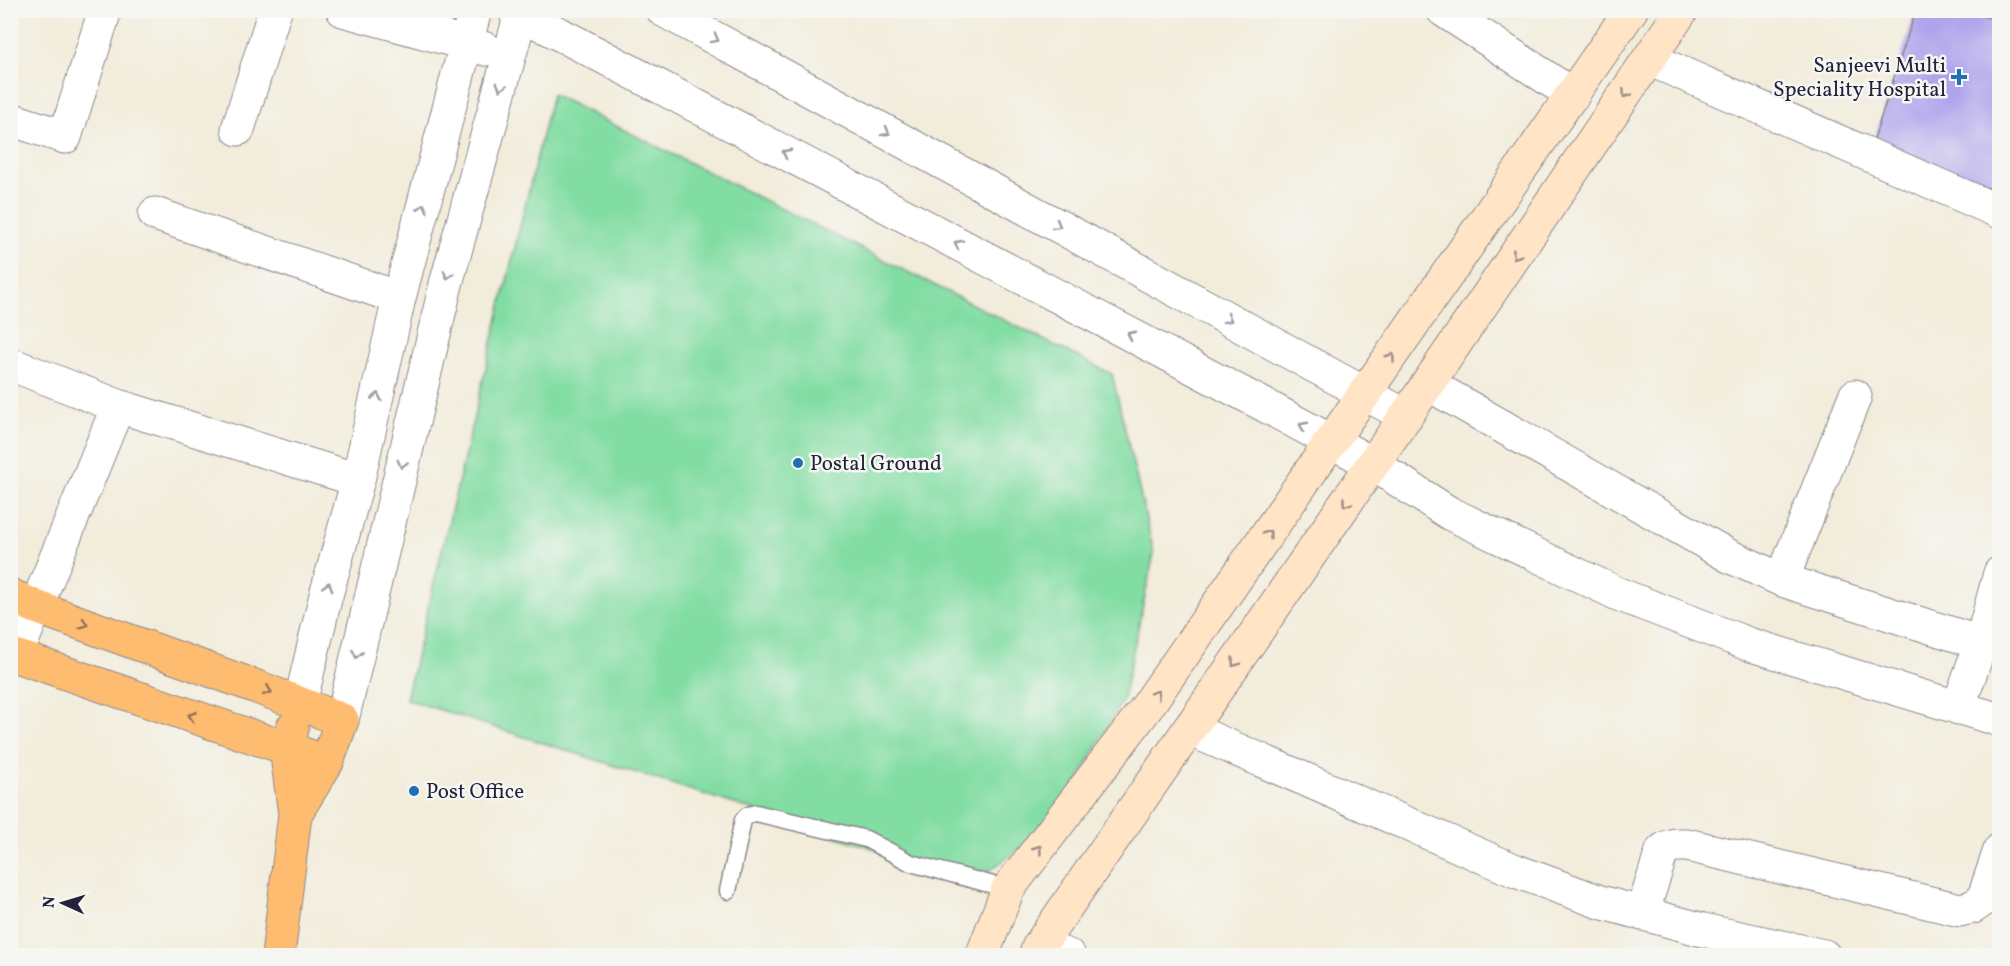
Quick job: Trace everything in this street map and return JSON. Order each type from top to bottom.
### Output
[{"type":"main road","points":[[23,601],[342,720],[327,762],[295,814]]},
{"type":"main road","points":[[12,662],[327,762]]},
{"type":"main road","points":[[278,956],[295,814],[286,748],[300,704]]},
{"type":"street","points":[[10,119],[65,137],[105,10]]},
{"type":"street","points":[[238,129],[275,10]]},
{"type":"street","points":[[343,10],[509,56]]},
{"type":"street","points":[[300,704],[325,599],[358,480],[399,298],[475,10]]},
{"type":"street","points":[[663,10],[1406,416]]},
{"type":"street","points":[[1443,10],[1573,95]]},
{"type":"street","points":[[982,956],[1008,889],[1144,711],[1631,10]]},
{"type":"street","points":[[1047,952],[1189,729],[1428,384],[1682,10]]},
{"type":"street","points":[[342,720],[446,284],[519,12],[1333,442],[1373,464],[1449,513],[1618,594],[1748,644],[2000,720]]},
{"type":"street","points":[[1649,59],[2000,212]]},
{"type":"street","points":[[155,214],[399,298]]},
{"type":"street","points":[[10,364],[118,405],[358,480]]},
{"type":"street","points":[[1428,384],[1730,556],[1782,580],[1982,643]]},
{"type":"street","points":[[1782,580],[1855,396]]},
{"type":"street","points":[[12,662],[23,601],[118,405]]},
{"type":"street","points":[[1958,708],[1982,643],[2000,573]]},
{"type":"street","points":[[1189,729],[1515,871],[1600,902],[1703,930],[1824,956]]},
{"type":"street","points":[[1642,914],[1662,851],[1668,846],[1687,845],[1960,910],[1973,907],[1983,900],[2000,850]]},
{"type":"lane","points":[[728,891],[743,820],[748,815],[756,813],[866,839],[912,863],[1008,889]]},
{"type":"green space","name":"Postal Ground","points":[[552,94],[1112,374],[1154,553],[1123,699],[1054,824],[975,881],[406,699]]},
{"type":"building","points":[[1916,10],[1965,10],[2000,22],[2000,192],[1871,148]]},
{"type":"place","name":"Sanjeevi Multi Speciality Hospital","points":[[1959,77]]},
{"type":"place","name":"Postal Ground","points":[[798,463]]},
{"type":"place","name":"Post Office","points":[[414,791]]}]
